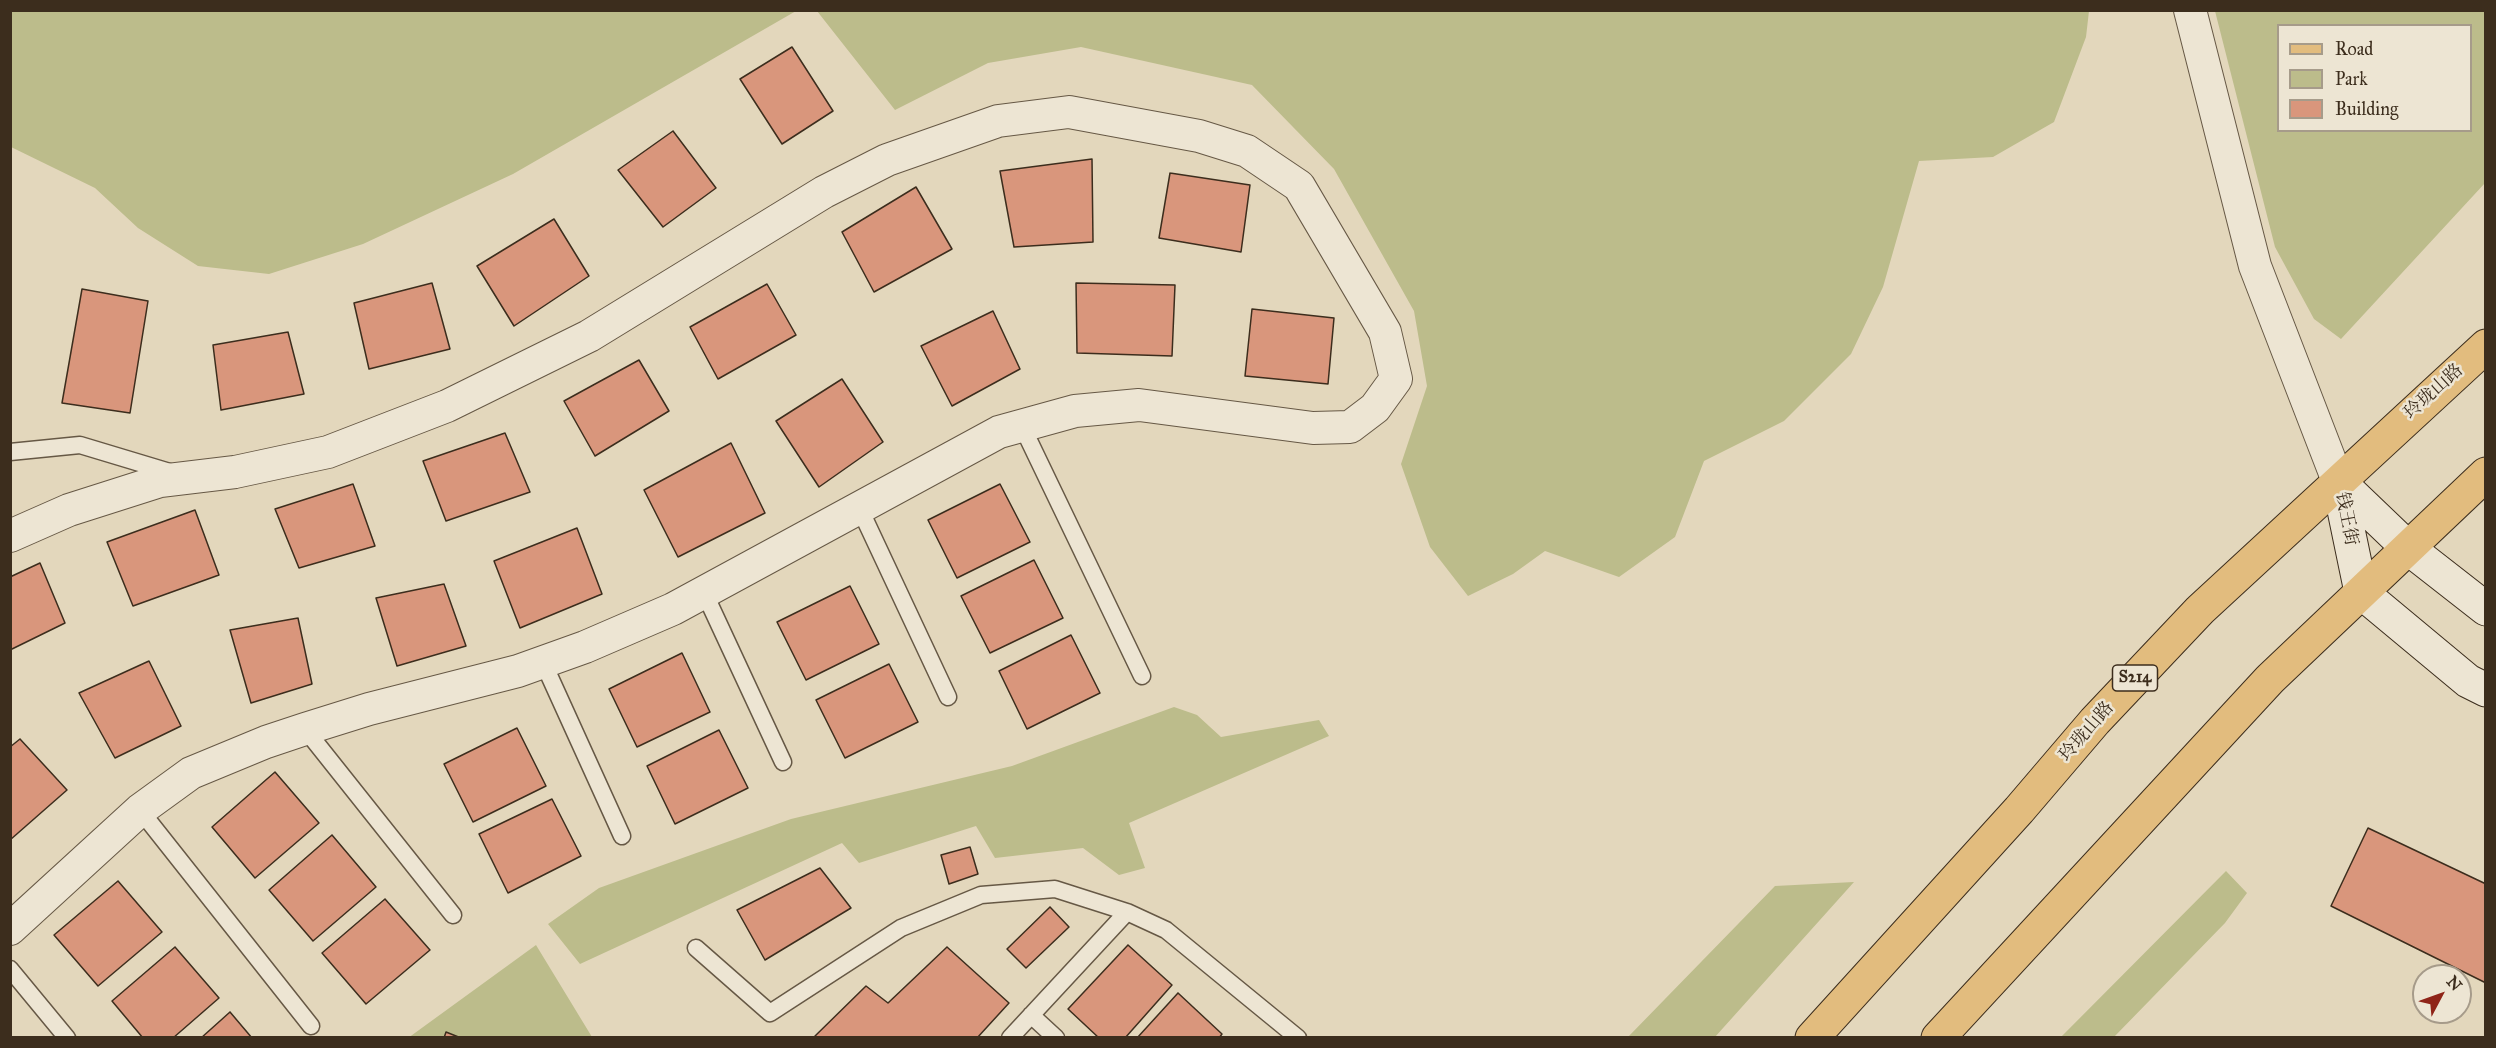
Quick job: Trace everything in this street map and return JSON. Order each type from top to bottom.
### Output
[{"type":"main road","name":"玲珑山路","points":[[1812,1038],[2019,810],[2094,722],[2200,610],[2486,346]]},
{"type":"main road","points":[[1938,1038],[2270,679],[2486,474]]},
{"type":"main road","name":"钱王街","points":[[2338,481],[2408,548],[2486,609]]},
{"type":"main road","name":"钱王街","points":[[2338,481],[2361,592]]},
{"type":"main road","points":[[2361,592],[2468,681],[2486,690]]},
{"type":"street","points":[[2190,10],[2255,266],[2338,481]]},
{"type":"street","points":[[10,536],[69,510],[160,481],[235,472],[328,452],[447,406],[590,336],[824,192],[887,160],[998,121],[1069,112],[1199,136],[1247,151],[1299,186],[1385,332],[1396,379],[1375,408],[1350,427],[1313,428],[1139,405],[1075,411],[999,432],[673,609],[585,647],[518,671],[369,709],[306,729],[266,742],[191,773],[140,810],[10,928]]},
{"type":"lane","points":[[1022,426],[1142,676]]},
{"type":"lane","points":[[10,452],[80,444],[188,477]]},
{"type":"lane","points":[[859,507],[948,697]]},
{"type":"lane","points":[[704,592],[783,762]]},
{"type":"lane","points":[[543,662],[622,836]]},
{"type":"lane","points":[[306,729],[453,915]]},
{"type":"lane","points":[[140,810],[311,1026]]},
{"type":"lane","points":[[696,948],[770,1012],[902,928],[981,895],[1055,889],[1126,912],[1166,930],[1298,1038]]},
{"type":"lane","points":[[1010,1038],[1126,912]]},
{"type":"lane","points":[[10,969],[67,1038]]},
{"type":"lane","points":[[1031,1015],[1056,1038]]},
{"type":"green space","points":[[11,10],[796,11],[513,174],[363,244],[269,274],[198,266],[138,228],[95,188],[11,147]]},
{"type":"green space","points":[[817,11],[2089,11],[2086,37],[2054,122],[1993,157],[1919,161],[1883,287],[1851,354],[1784,421],[1704,461],[1675,537],[1619,577],[1545,551],[1513,574],[1468,596],[1430,547],[1401,464],[1427,386],[1414,311],[1334,169],[1252,85],[1081,47],[988,63],[895,110]]},
{"type":"green space","points":[[2215,11],[2485,11],[2485,183],[2341,339],[2314,319],[2275,247]]},
{"type":"green space","points":[[1174,707],[1197,715],[1221,737],[1319,720],[1329,736],[1129,823],[1145,868],[1119,875],[1083,848],[995,858],[976,826],[859,863],[842,843],[580,964],[548,924],[599,888],[791,819],[1012,766]]},
{"type":"green space","points":[[2226,871],[2247,893],[2225,923],[2114,1037],[2061,1037]]},
{"type":"green space","points":[[1854,882],[1715,1037],[1628,1037],[1775,886]]},
{"type":"green space","points":[[536,945],[592,1037],[408,1038]]},
{"type":"building","points":[[792,47],[833,111],[782,144],[740,79]]},
{"type":"building","points":[[673,131],[716,188],[663,227],[618,170]]},
{"type":"building","points":[[1092,159],[1093,242],[1014,247],[1000,171]]},
{"type":"building","points":[[1170,173],[1250,185],[1241,252],[1159,238]]},
{"type":"building","points":[[916,187],[952,249],[874,292],[842,232]]},
{"type":"building","points":[[554,219],[589,276],[514,326],[477,266]]},
{"type":"building","points":[[432,283],[450,349],[369,369],[354,303]]},
{"type":"building","points":[[1076,283],[1175,285],[1172,356],[1077,353]]},
{"type":"building","points":[[767,284],[796,335],[718,379],[690,327]]},
{"type":"building","points":[[82,289],[148,301],[130,413],[62,403]]},
{"type":"building","points":[[1252,309],[1334,318],[1328,384],[1245,376]]},
{"type":"building","points":[[993,311],[1020,369],[952,406],[921,346]]},
{"type":"building","points":[[288,332],[304,394],[221,410],[213,345]]},
{"type":"building","points":[[639,360],[669,411],[595,456],[564,401]]},
{"type":"building","points":[[842,379],[883,442],[819,487],[776,421]]},
{"type":"building","points":[[505,433],[530,492],[446,521],[423,461]]},
{"type":"building","points":[[731,443],[765,513],[678,557],[644,490]]},
{"type":"building","points":[[353,484],[375,546],[299,568],[275,509]]},
{"type":"building","points":[[1000,484],[1030,542],[957,578],[928,520]]},
{"type":"building","points":[[195,510],[219,575],[133,606],[107,542]]},
{"type":"building","points":[[577,528],[602,594],[520,628],[494,561]]},
{"type":"building","points":[[1034,560],[1063,618],[990,653],[961,596]]},
{"type":"building","points":[[40,563],[65,623],[10,650],[10,577]]},
{"type":"building","points":[[444,584],[466,646],[397,666],[376,598]]},
{"type":"building","points":[[850,586],[879,644],[806,680],[777,622]]},
{"type":"building","points":[[298,618],[312,684],[251,703],[230,630]]},
{"type":"building","points":[[1071,635],[1100,693],[1027,729],[999,671]]},
{"type":"building","points":[[682,653],[710,712],[637,747],[609,689]]},
{"type":"building","points":[[149,661],[181,726],[115,758],[79,693]]},
{"type":"building","points":[[889,664],[918,722],[845,758],[816,700]]},
{"type":"building","points":[[517,728],[546,786],[473,822],[444,764]]},
{"type":"building","points":[[719,730],[748,788],[675,824],[647,766]]},
{"type":"building","points":[[20,739],[67,790],[10,840],[10,747]]},
{"type":"building","points":[[275,772],[319,823],[255,878],[212,827]]},
{"type":"building","points":[[552,799],[581,856],[508,893],[479,834]]},
{"type":"building","points":[[2368,828],[2486,884],[2486,983],[2472,976],[2472,964],[2448,964],[2331,906]]},
{"type":"building","points":[[332,835],[376,887],[313,941],[269,890]]},
{"type":"building","points":[[970,847],[978,874],[949,884],[941,855]]},
{"type":"building","points":[[820,868],[851,908],[765,960],[737,910]]},
{"type":"building","points":[[118,881],[162,932],[98,986],[54,935]]},
{"type":"building","points":[[385,899],[430,950],[366,1004],[322,953]]},
{"type":"building","points":[[1050,907],[1069,927],[1026,968],[1007,949]]},
{"type":"building","points":[[1128,945],[1172,985],[1125,1038],[1099,1038],[1068,1009]]},
{"type":"building","points":[[175,947],[219,998],[173,1038],[143,1038],[112,1001]]},
{"type":"building","points":[[947,947],[1009,1003],[977,1038],[813,1038],[866,986],[888,1003]]},
{"type":"building","points":[[1178,993],[1222,1034],[1219,1038],[1137,1038]]},
{"type":"building","points":[[230,1012],[252,1038],[201,1038]]},
{"type":"building","points":[[446,1032],[461,1038],[444,1038]]}]
